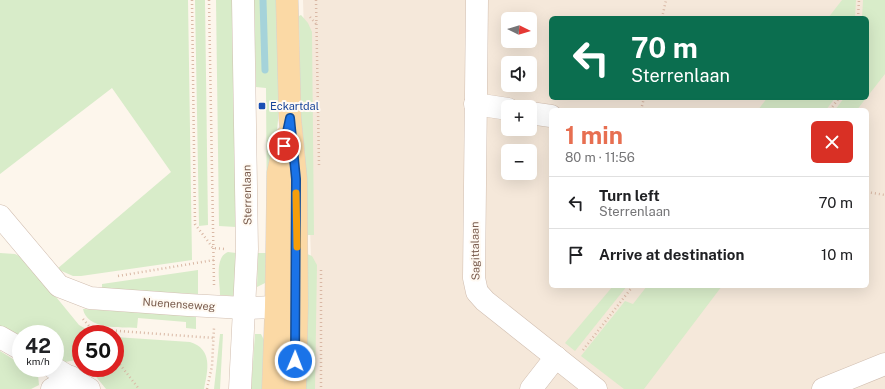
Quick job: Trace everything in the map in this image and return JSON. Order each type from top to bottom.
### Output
[{"type":"main road","points":[[287,0],[290,118],[296,179],[297,294],[295,389]]},
{"type":"main road","points":[[273,389],[278,173],[290,118]]},
{"type":"street","name":"Sterrenlaan","points":[[240,389],[247,242],[243,0]]},
{"type":"street","name":"Sagittalaan","points":[[477,0],[474,278],[477,292],[485,301],[596,389]]},
{"type":"street","points":[[475,104],[501,108]]},
{"type":"street","points":[[537,114],[549,116]]},
{"type":"street","name":"Nuenenseweg","points":[[0,216],[7,238],[59,286],[90,298],[245,308],[276,307],[297,294]]},
{"type":"street","points":[[0,337],[12,344]]},
{"type":"street","points":[[531,389],[563,363]]},
{"type":"street","points":[[823,389],[885,364]]},
{"type":"street","points":[[64,374],[89,389]]},
{"type":"street","points":[[52,389],[60,377]]},
{"type":"path","points":[[192,0],[195,224],[213,248]]},
{"type":"path","points":[[113,277],[214,260],[209,0]]},
{"type":"path","points":[[316,0],[319,173]]},
{"type":"path","points":[[662,16],[666,0]]},
{"type":"path","points":[[858,16],[859,0]]},
{"type":"path","points":[[869,192],[885,195]]},
{"type":"path","points":[[321,265],[321,389]]},
{"type":"path","points":[[563,363],[631,288]]},
{"type":"path","points":[[124,331],[214,338],[212,366],[207,389]]},
{"type":"path","points":[[124,370],[139,389]]},
{"type":"shaded area","points":[[303,0],[885,0],[885,389],[315,389]]},
{"type":"green space","points":[[0,0],[188,0],[192,260],[81,276],[73,276],[57,269],[171,172],[112,88],[0,174]]},
{"type":"green space","points":[[195,0],[205,0],[208,225],[199,226]]},
{"type":"green space","points":[[216,0],[232,0],[236,227],[219,226]]},
{"type":"green space","points":[[254,0],[277,0],[279,110],[267,234],[266,88],[256,87]]},
{"type":"green space","points":[[842,0],[856,0],[855,16],[830,16]]},
{"type":"green space","points":[[863,0],[885,0],[885,74],[869,94],[869,16],[862,16]]},
{"type":"green space","points":[[301,15],[308,23],[312,32],[314,235],[302,235],[299,16]]},
{"type":"green space","points":[[766,100],[834,100],[828,108],[760,108]]},
{"type":"green space","points":[[842,100],[864,100],[858,108],[836,108]]},
{"type":"green space","points":[[228,252],[236,253],[235,296],[220,295],[219,265],[221,259]]},
{"type":"green space","points":[[302,252],[312,256],[317,265],[315,389],[300,389]]},
{"type":"green space","points":[[0,253],[15,254],[25,259],[79,325],[72,325],[72,361],[64,362],[64,325],[12,325],[12,339],[0,332]]},
{"type":"green space","points":[[258,253],[271,253],[271,280],[257,287]]},
{"type":"green space","points":[[198,270],[198,294],[102,289],[102,284]]},
{"type":"green space","points":[[611,288],[625,288],[575,351],[565,343]]},
{"type":"green space","points":[[645,288],[720,288],[644,389],[624,389],[581,356],[625,301],[633,304]]},
{"type":"green space","points":[[83,309],[196,316],[196,329],[186,328],[186,322],[138,318],[137,328],[124,327],[124,325],[102,325],[91,321],[86,316]]},
{"type":"green space","points":[[220,334],[223,334],[220,389],[214,389]]},
{"type":"green space","points":[[255,334],[261,334],[264,340],[267,389],[251,389]]},
{"type":"green space","points":[[124,338],[190,342],[197,345],[206,355],[207,375],[204,389],[106,389],[96,377],[124,377]]},
{"type":"green space","points":[[0,351],[12,358],[12,377],[38,377],[39,385],[31,389],[0,389]]},
{"type":"waterway","points":[[263,0],[265,70]]},
{"type":"slow traffic","points":[[296,193],[297,247]]},
{"type":"place","name":"Eckartdal","points":[[262,106]]},
{"type":"route","points":[[284,146],[290,118],[296,179],[297,306],[295,361]]}]
